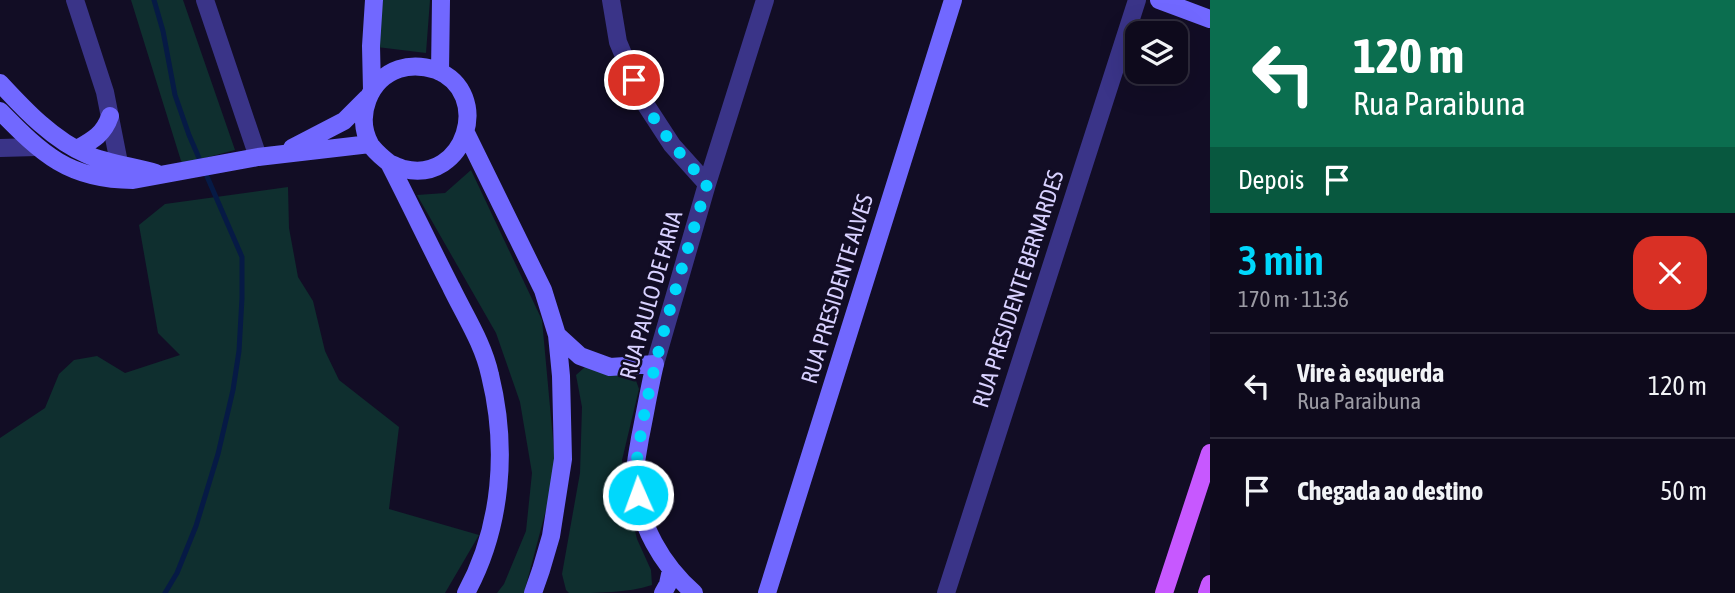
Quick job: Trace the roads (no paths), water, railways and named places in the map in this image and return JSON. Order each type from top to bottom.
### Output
[{"type":"main road","points":[[1164,593],[1210,453]]},
{"type":"main road","points":[[1207,593],[1210,584]]},
{"type":"street","points":[[75,0],[105,92],[119,172]]},
{"type":"street","points":[[205,0],[258,156]]},
{"type":"street","points":[[280,154],[344,121],[370,93],[380,80],[390,72],[415,66],[428,67],[452,80],[466,104],[466,133],[459,148],[449,159],[435,167],[419,170],[404,169],[389,163],[370,144],[364,112],[370,93],[374,0]]},
{"type":"street","points":[[440,72],[441,0]]},
{"type":"street","points":[[611,0],[618,42],[642,99],[672,145],[707,184]]},
{"type":"street","name":"RUA PAULO DE FARIA","points":[[694,593],[671,570],[646,526],[635,480],[636,462],[655,364],[707,184],[765,0]]},
{"type":"street","name":"RUA PRESIDENTE ALVES","points":[[767,593],[953,0]]},
{"type":"street","name":"RUA PRESIDENTE BERNARDES","points":[[946,593],[1137,0]]},
{"type":"street","points":[[1159,0],[1210,19]]},
{"type":"street","points":[[0,83],[64,142],[119,172]]},
{"type":"street","points":[[0,111],[37,147],[81,174],[168,173],[258,156],[370,144]]},
{"type":"street","points":[[77,149],[100,134],[107,126],[110,116]]},
{"type":"street","points":[[466,133],[543,290],[557,335],[563,459],[551,536],[533,593]]},
{"type":"street","points":[[0,148],[37,147]]},
{"type":"street","points":[[389,163],[477,337],[490,374],[497,413],[500,471],[496,511],[487,543],[466,593]]},
{"type":"street","points":[[557,335],[580,356],[610,367],[655,364]]},
{"type":"street","points":[[663,593],[671,570]]},
{"type":"waterway","points":[[154,0],[175,95],[189,135],[242,257],[239,351],[233,390],[218,454],[196,526],[177,573],[165,593]]}]
